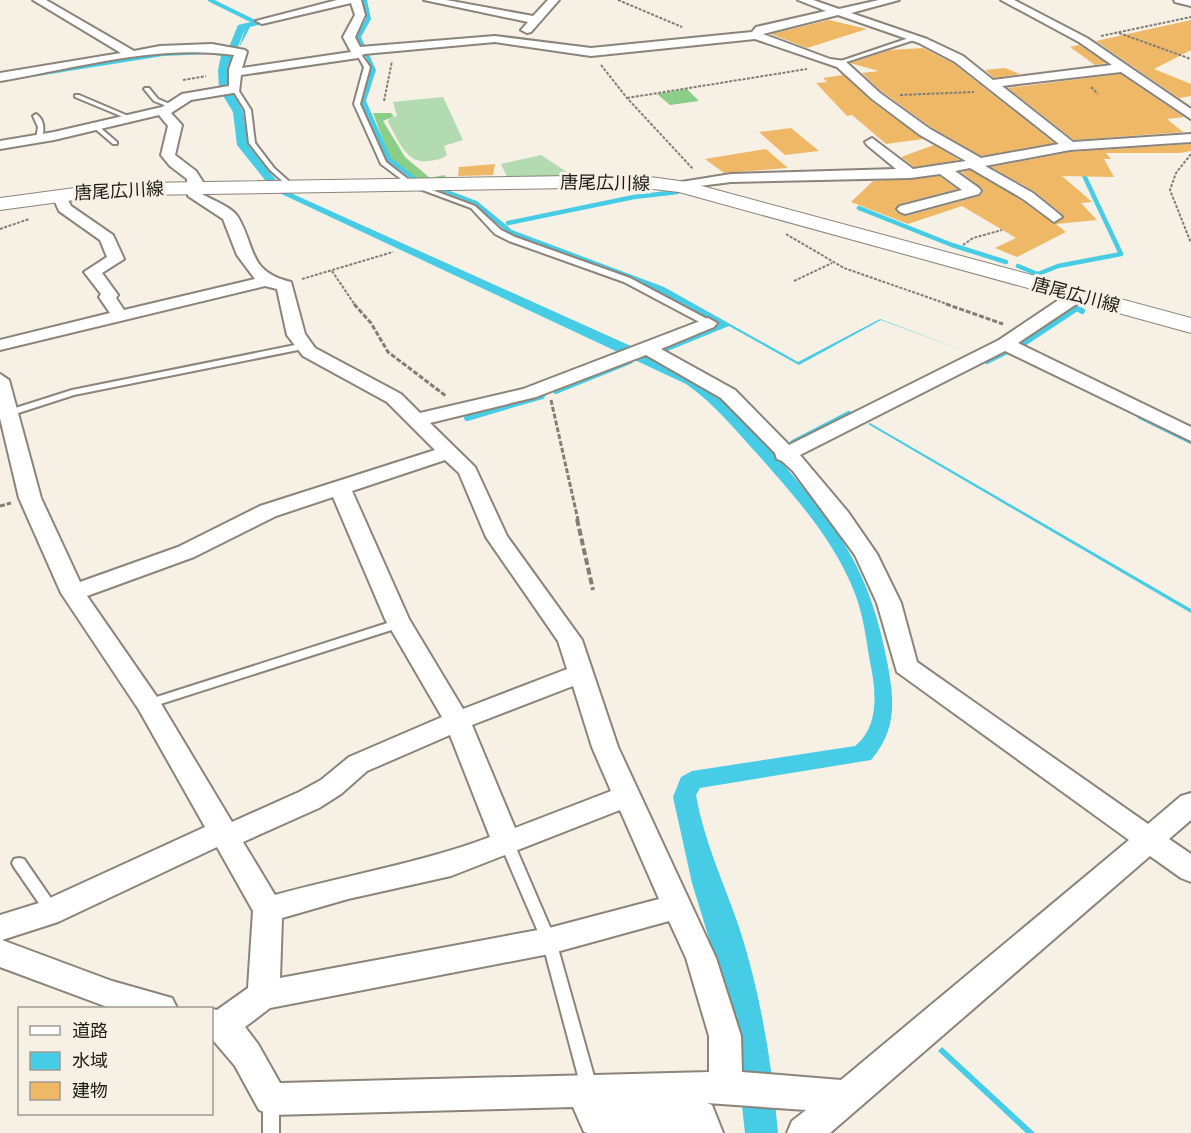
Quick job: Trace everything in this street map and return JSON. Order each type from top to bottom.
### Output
[{"type":"main road","name":"唐尾広川線","points":[[0,204],[59,195],[193,188],[635,181],[680,186],[1191,326]]},
{"type":"street","points":[[38,0],[131,54]]},
{"type":"street","points":[[262,21],[351,0]]},
{"type":"street","points":[[356,0],[360,15],[349,37],[361,52]]},
{"type":"street","points":[[429,0],[536,20]]},
{"type":"street","points":[[514,40],[521,37],[554,0]]},
{"type":"street","points":[[803,0],[923,41],[959,59],[1070,146]]},
{"type":"street","points":[[756,35],[760,29],[894,0]]},
{"type":"street","points":[[1006,0],[1083,40],[1191,115]]},
{"type":"street","points":[[1179,0],[1191,3]]},
{"type":"street","points":[[236,72],[382,48],[457,40],[514,40],[571,51],[591,52],[716,41],[756,35],[841,64],[876,96],[925,132],[1028,196],[1054,217]]},
{"type":"street","points":[[0,77],[131,54],[232,49],[241,52],[229,90],[193,96],[167,107],[130,118],[39,139],[0,145]]},
{"type":"street","points":[[996,88],[1121,68]]},
{"type":"street","points":[[167,107],[164,113],[175,126],[168,155],[173,163],[193,175],[196,182],[193,188],[195,196],[230,217],[245,255],[273,283]]},
{"type":"street","points":[[680,186],[704,181],[910,174],[1070,146],[1191,138]]},
{"type":"street","points":[[872,142],[910,174]]},
{"type":"street","points":[[905,209],[974,191],[943,169]]},
{"type":"street","points":[[59,195],[64,208],[107,238],[116,259],[92,272],[110,295],[107,297],[120,316]]},
{"type":"street","points":[[0,345],[273,283],[285,286],[296,335],[305,346],[331,366],[394,398],[468,471],[497,537],[570,640],[605,747],[701,958],[725,1036],[726,1087]]},
{"type":"street","points":[[784,454],[1005,344],[1078,295]]},
{"type":"street","points":[[417,419],[469,412],[548,388],[708,323]]},
{"type":"street","points":[[1005,344],[1191,435]]},
{"type":"street","points":[[637,351],[706,380],[728,394],[784,454],[800,467],[866,554],[889,603],[906,666],[1191,870]]},
{"type":"street","points":[[0,380],[30,498],[73,593],[148,704],[226,834],[268,910],[263,995]]},
{"type":"street","points":[[73,593],[186,552],[268,511],[450,453]]},
{"type":"street","points":[[340,488],[400,623],[456,721],[506,841]]},
{"type":"street","points":[[0,928],[52,911],[309,800],[331,788],[358,764],[456,721],[582,673]]},
{"type":"street","points":[[268,910],[348,887],[451,864],[627,796]]},
{"type":"street","points":[[804,1133],[1191,804]]},
{"type":"street","points":[[678,906],[549,941],[375,976],[263,995],[217,1024],[236,1041],[271,1099],[726,1087],[849,1097]]},
{"type":"street","points":[[0,953],[112,995],[157,1007]]},
{"type":"street","points":[[587,1091],[596,1120],[700,1117],[706,1133]]},
{"type":"lane","points":[[836,64],[912,39]]},
{"type":"lane","points":[[361,52],[367,67],[357,104],[383,163],[420,184],[473,207],[498,232],[512,239],[627,280],[708,323]]},
{"type":"lane","points":[[147,89],[156,100],[167,107]]},
{"type":"lane","points":[[229,90],[248,110],[252,143],[272,169],[280,186]]},
{"type":"lane","points":[[77,96],[130,118]]},
{"type":"lane","points":[[36,116],[41,127],[39,139]]},
{"type":"lane","points":[[95,126],[115,143]]},
{"type":"lane","points":[[9,412],[72,393],[305,346]]},
{"type":"lane","points":[[148,704],[400,623]]},
{"type":"lane","points":[[506,841],[549,941],[587,1091]]},
{"type":"lane","points":[[19,863],[52,911]]},
{"type":"lane","points":[[271,1099],[271,1133]]},
{"type":"path","points":[[618,0],[716,41]]},
{"type":"path","points":[[1083,40],[1191,17]]},
{"type":"path","points":[[1118,32],[1191,59]]},
{"type":"path","points":[[382,48],[393,62],[384,100]]},
{"type":"path","points":[[591,52],[627,98],[704,181]]},
{"type":"path","points":[[627,98],[836,64]]},
{"type":"path","points":[[183,80],[206,76]]},
{"type":"path","points":[[876,96],[996,88]]},
{"type":"path","points":[[1191,154],[1178,168],[1172,183],[1171,196],[1181,213],[1185,235],[1191,243]]},
{"type":"path","points":[[779,230],[832,262],[936,302],[1025,331]]},
{"type":"path","points":[[974,249],[963,245],[974,238],[1002,230]]},
{"type":"path","points":[[273,283],[332,271],[393,252]]},
{"type":"path","points":[[794,281],[832,262]]},
{"type":"path","points":[[332,271],[348,297],[371,323],[388,352],[469,412]]},
{"type":"path","points":[[548,388],[594,590]]},
{"type":"green space","points":[[687,89],[699,101],[670,105],[657,94]]},
{"type":"green space","points":[[443,97],[463,140],[444,146],[447,155],[441,158],[429,161],[414,159],[399,143],[388,122],[389,118],[397,116],[393,102]]},
{"type":"green space","points":[[373,113],[391,113],[394,116],[383,121],[405,157],[430,178],[444,175],[448,179],[418,180],[391,161]]},
{"type":"green space","points":[[541,155],[576,178],[508,179],[501,164]]},
{"type":"water","points":[[362,0],[367,0],[371,19],[361,37],[376,70],[366,101],[391,158],[418,179],[477,201],[512,230],[664,287],[798,362],[880,319],[973,354],[881,320],[799,365],[729,326],[653,357],[727,403],[742,417],[817,504],[848,550],[871,599],[880,628],[889,675],[892,700],[890,725],[886,737],[871,760],[700,788],[696,795],[704,830],[740,930],[754,980],[769,1056],[778,1133],[745,1133],[738,1070],[715,958],[692,883],[673,797],[681,777],[692,771],[855,746],[869,728],[874,707],[874,684],[860,608],[836,554],[813,520],[725,419],[686,384],[273,190],[237,145],[233,112],[219,89],[218,70],[221,56],[210,54],[163,56],[0,82],[0,79],[132,55],[229,47],[238,25],[255,21],[259,24],[348,3],[250,27],[239,48],[246,26],[229,70],[230,88],[243,111],[248,145],[284,190],[633,347],[716,323],[633,279],[512,236],[472,203],[414,181],[387,161],[360,101],[371,67],[355,37],[366,19]]},
{"type":"water","points":[[870,423],[1191,609],[1191,613],[868,424]]},
{"type":"water","points":[[942,1047],[1035,1133],[1026,1133],[938,1051]]},
{"type":"building","points":[[829,20],[867,29],[807,48],[771,34]]},
{"type":"building","points":[[1191,20],[1191,50],[1154,69],[1191,84],[1191,96],[1179,98],[1096,41]]},
{"type":"building","points":[[1079,45],[1106,63],[1095,65],[1070,47]]},
{"type":"building","points":[[923,48],[954,64],[1054,143],[981,156],[931,127],[881,91],[862,73],[879,71],[850,63],[890,50]]},
{"type":"building","points":[[1005,68],[1020,74],[994,78],[985,70]]},
{"type":"building","points":[[1120,74],[1184,117],[1167,119],[1183,132],[1074,140],[1008,88]]},
{"type":"building","points":[[843,75],[871,101],[923,139],[886,144],[852,115],[847,116],[816,83],[827,82],[823,78]]},
{"type":"building","points":[[791,128],[819,151],[785,155],[759,132]]},
{"type":"building","points":[[1191,144],[1191,151],[1180,153],[1106,153],[1111,159],[1104,159],[1114,177],[1062,176],[1092,202],[1081,203],[1097,220],[1056,224],[1066,232],[1017,257],[995,248],[1016,238],[962,206],[908,224],[851,202],[873,181],[939,176],[957,189],[899,204],[895,211],[906,216],[980,196],[983,192],[981,187],[961,172],[970,170],[1022,201],[1054,224],[1064,217],[1060,212],[1034,191],[991,167],[1070,152]]},
{"type":"building","points":[[934,145],[959,160],[914,167],[901,157]]},
{"type":"building","points":[[766,149],[788,168],[724,173],[705,159]]},
{"type":"building","points":[[495,164],[493,175],[458,176],[459,167]]},
{"type":"waterway","points":[[210,0],[257,23]]},
{"type":"waterway","points":[[1038,274],[1058,266],[1121,254],[1081,169]]},
{"type":"waterway","points":[[508,223],[634,197],[677,192]]},
{"type":"waterway","points":[[859,208],[952,245],[1006,262]]},
{"type":"waterway","points":[[1018,266],[1047,278]]},
{"type":"waterway","points":[[1021,345],[1077,308],[1082,311]]},
{"type":"waterway","points":[[987,361],[1007,351],[1012,353]]},
{"type":"waterway","points":[[556,391],[630,361]]},
{"type":"waterway","points":[[467,418],[542,396]]},
{"type":"waterway","points":[[793,443],[849,414]]},
{"type":"waterway","points":[[1140,416],[1191,441]]}]
